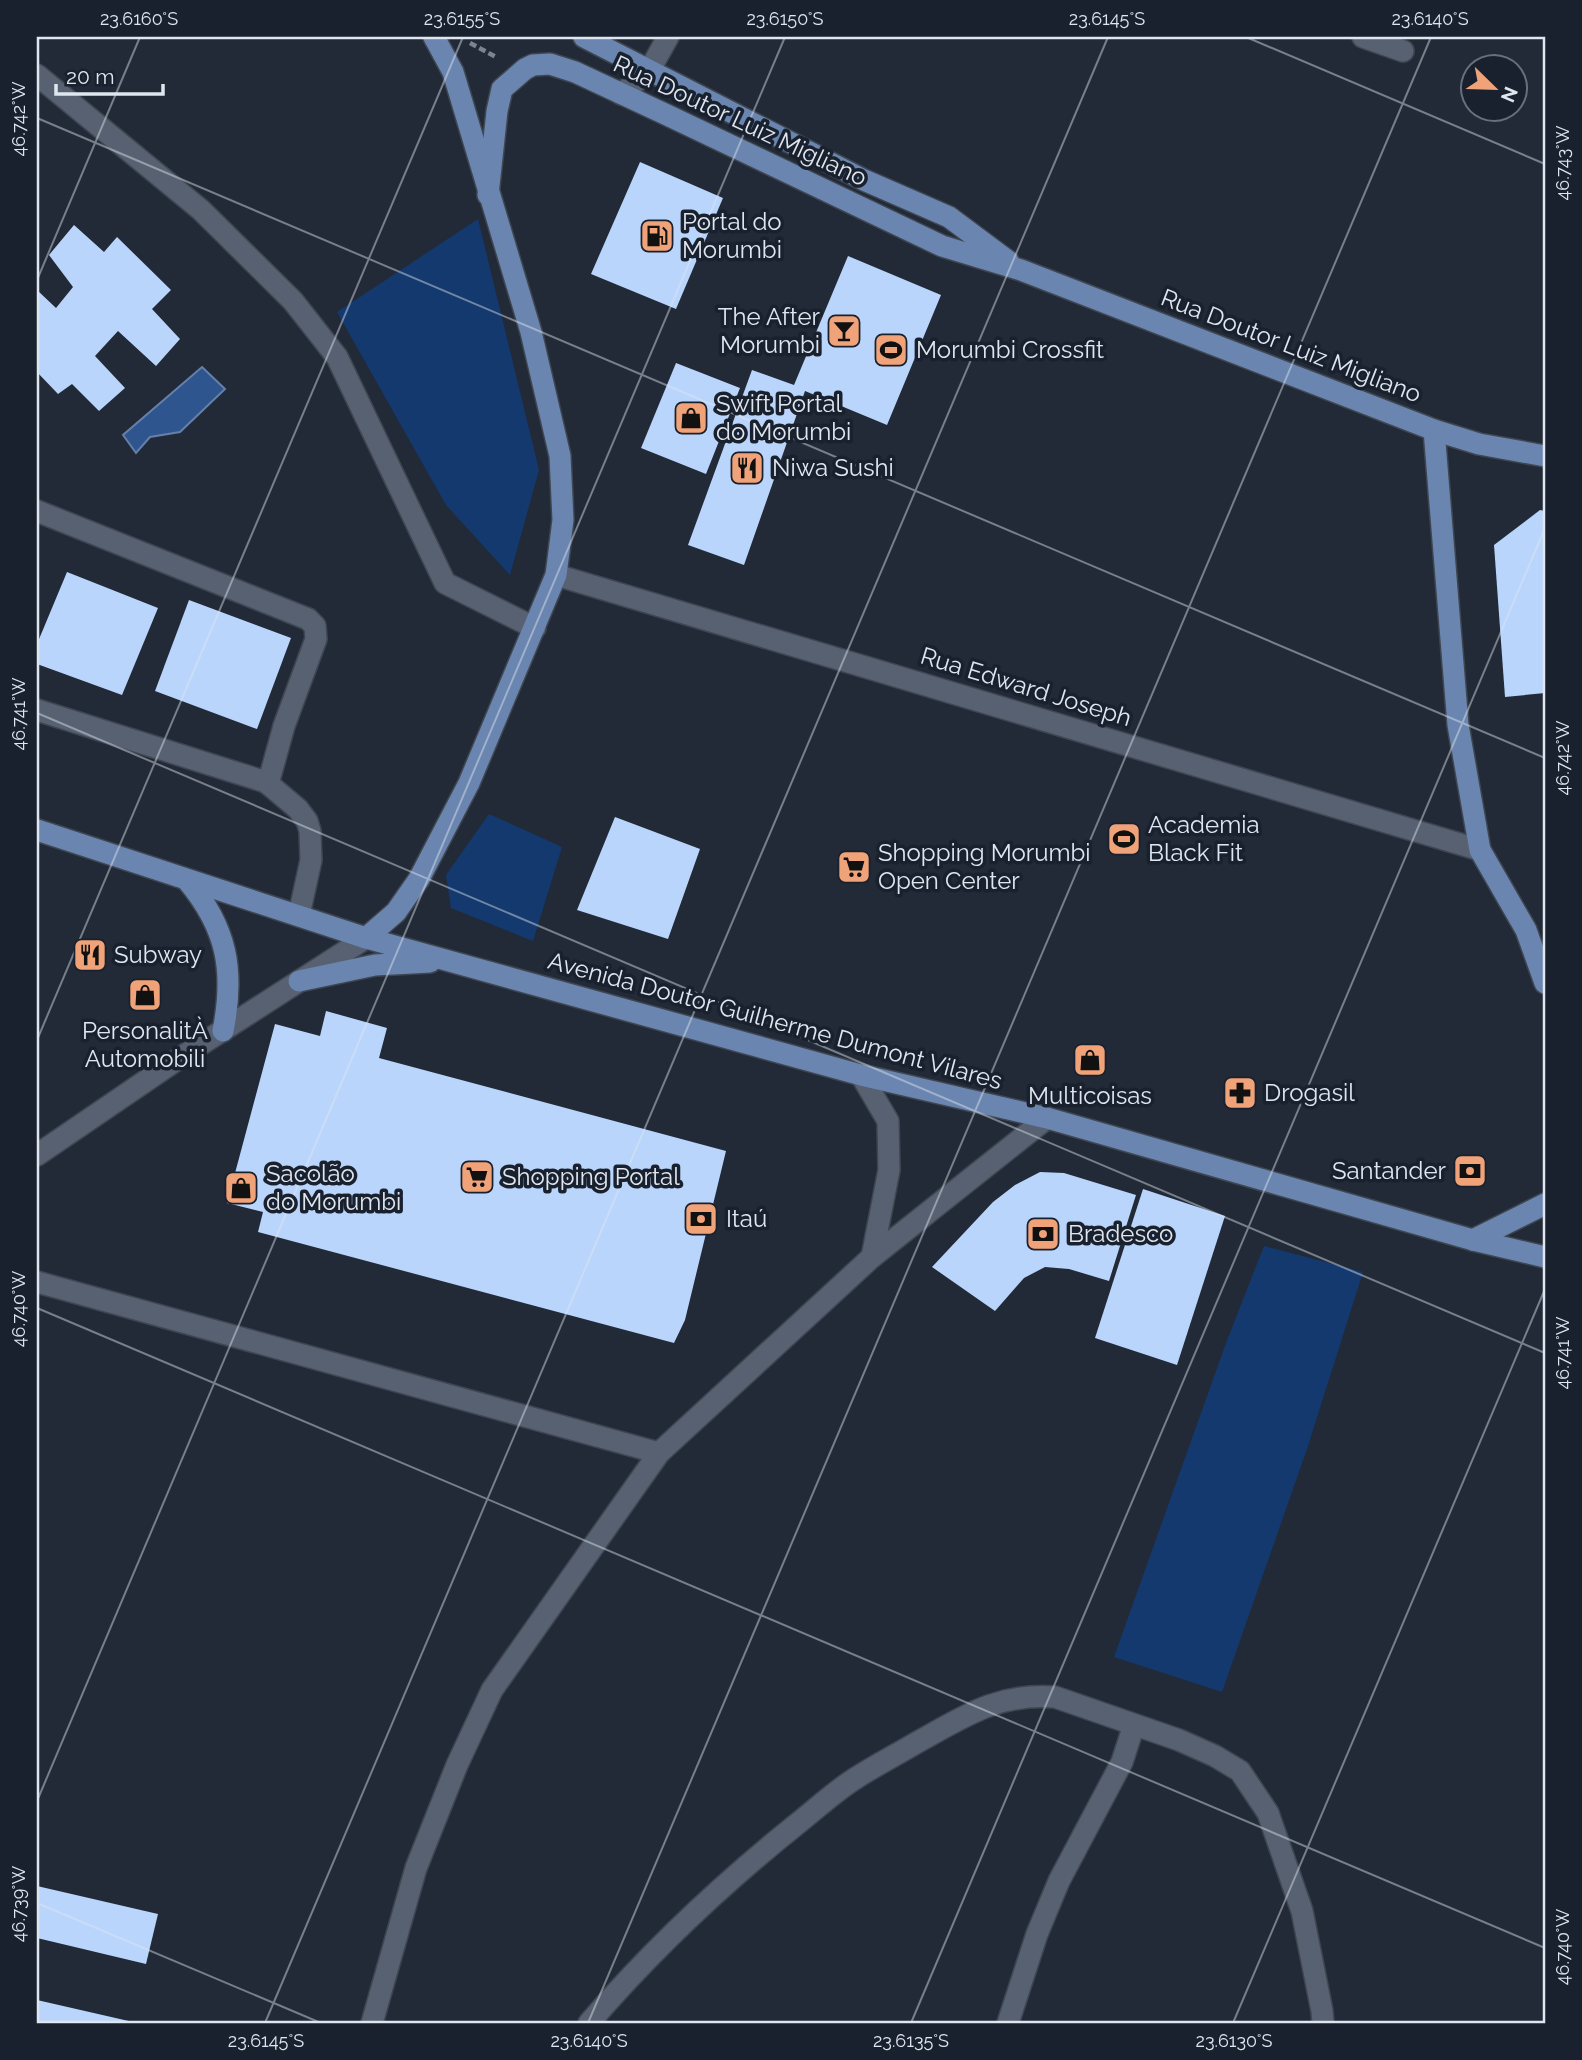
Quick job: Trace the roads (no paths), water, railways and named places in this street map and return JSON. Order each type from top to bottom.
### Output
[{"type":"main road","points":[[366,938],[396,912],[419,879],[469,783],[556,575],[564,520],[560,456],[531,332],[453,72],[434,37]]},
{"type":"main road","name":"Rua Doutor Luiz Migliano","points":[[584,37],[864,180],[949,217],[1021,270]]},
{"type":"main road","name":"Rua Doutor Luiz Migliano","points":[[488,195],[502,89],[510,79],[533,65],[550,64],[621,93],[942,246],[1021,270],[1434,430],[1479,444],[1545,456]]},
{"type":"main road","points":[[1434,430],[1458,725],[1480,850],[1526,930],[1545,983]]},
{"type":"main road","name":"Avenida Doutor Guilherme Dumont Vilares","points":[[37,830],[366,938],[861,1075],[1047,1118],[1473,1240],[1545,1257]]},
{"type":"main road","points":[[187,880],[204,901],[217,925],[226,952],[230,978],[223,1031]]},
{"type":"main road","points":[[299,981],[375,965],[453,962]]},
{"type":"main road","points":[[1473,1240],[1545,1204]]},
{"type":"street","points":[[621,93],[649,71],[668,37]]},
{"type":"street","points":[[1363,37],[1403,51]]},
{"type":"street","points":[[37,75],[201,210],[293,302],[337,357],[444,583],[535,628]]},
{"type":"street","points":[[37,511],[308,620],[315,626],[316,639],[284,726],[268,784]]},
{"type":"street","name":"Rua Edward Joseph","points":[[556,575],[1480,850]]},
{"type":"street","points":[[37,710],[268,784],[298,809],[307,821],[310,831],[311,860],[299,915]]},
{"type":"street","points":[[1526,930],[1545,942]]},
{"type":"street","points":[[37,1155],[366,938]]},
{"type":"street","points":[[861,1075],[888,1121],[890,1170],[872,1257]]},
{"type":"street","points":[[372,2023],[416,1868],[457,1765],[492,1690],[659,1453],[872,1257],[1047,1118]]},
{"type":"street","points":[[37,1282],[659,1453]]},
{"type":"street","points":[[589,2023],[631,1975],[707,1900],[854,1779],[975,1710],[998,1702],[1035,1696],[1055,1698],[1133,1725],[1203,1751],[1240,1772],[1268,1813],[1301,1911],[1323,2023]]},
{"type":"street","points":[[1008,2023],[1037,1934],[1059,1881],[1122,1762],[1133,1725]]},
{"type":"place","name":"Portal do Morumbi","points":[[657,236]]},
{"type":"place","name":"The After Morumbi","points":[[844,331]]},
{"type":"place","name":"Morumbi Crossfit","points":[[891,350]]},
{"type":"place","name":"Swift Portal do Morumbi","points":[[691,418]]},
{"type":"place","name":"Niwa Sushi","points":[[747,468]]},
{"type":"place","name":"Academia Black Fit","points":[[1124,839]]},
{"type":"place","name":"Shopping Morumbi Open Center","points":[[854,867]]},
{"type":"place","name":"Subway","points":[[90,955]]},
{"type":"place","name":"PersonalitÀ Automobili","points":[[145,995]]},
{"type":"place","name":"Multicoisas","points":[[1090,1060]]},
{"type":"place","name":"Drogasil","points":[[1240,1093]]},
{"type":"place","name":"Santander","points":[[1470,1171]]},
{"type":"place","name":"Shopping Portal","points":[[477,1177]]},
{"type":"place","name":"Sacolão do Morumbi","points":[[241,1188]]},
{"type":"place","name":"Itaú","points":[[701,1219]]},
{"type":"place","name":"Bradesco","points":[[1043,1234]]}]
